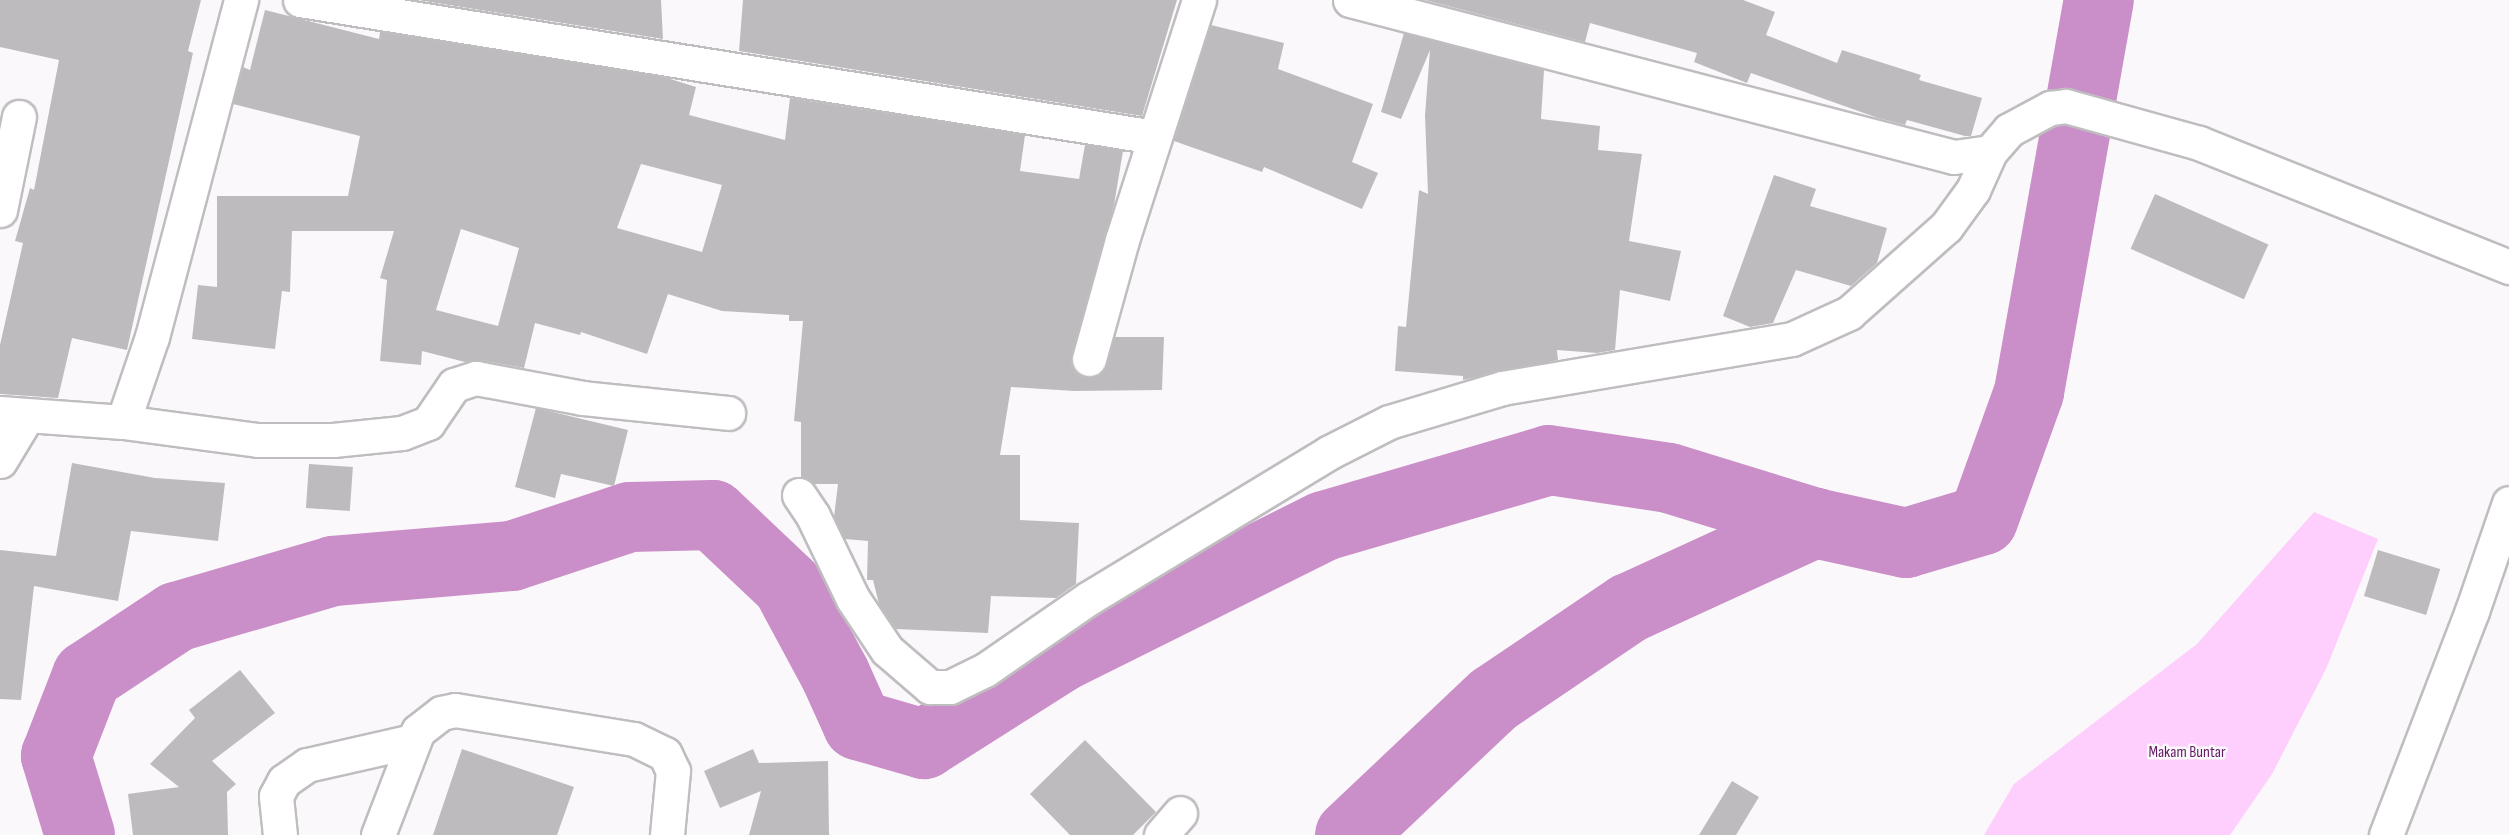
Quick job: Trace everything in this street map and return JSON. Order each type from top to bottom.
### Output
[{"type":"street","points":[[123,422],[152,338],[241,0]]},
{"type":"street","points":[[300,0],[1154,137]]},
{"type":"street","points":[[1089,359],[1154,137],[1199,0]]},
{"type":"street","points":[[1350,0],[1639,73],[1912,148],[1954,157],[1990,152]]},
{"type":"street","points":[[799,495],[813,516],[854,599],[887,650],[930,687],[950,687],[985,670],[1089,598],[1328,453],[1389,422],[1502,388],[1792,339],[1849,313],[1946,227],[1973,190],[1990,152],[2009,130],[2050,108],[2066,106],[2199,143],[2509,267]]},
{"type":"street","points":[[0,210],[19,117]]},
{"type":"street","points":[[0,460],[14,415],[123,422],[258,440],[333,440],[402,433],[428,423],[453,385],[476,378],[583,398],[728,412]]},
{"type":"street","points":[[2386,835],[2472,611],[2509,502]]},
{"type":"street","points":[[378,835],[413,741],[430,719],[455,710],[634,739],[665,754],[673,771],[667,835]]},
{"type":"street","points":[[280,835],[276,796],[284,781],[307,765],[413,741]]},
{"type":"green space","name":"Makam Buntar","points":[[2314,512],[2378,539],[2326,669],[2272,774],[2230,835],[1984,835],[2014,784],[2197,644]]},
{"type":"building","points":[[0,0],[201,0],[188,51],[193,53],[127,350],[72,338],[58,398],[0,394],[0,345],[23,243],[15,241],[30,188],[34,190],[59,60],[0,47]]},
{"type":"building","points":[[418,0],[661,0],[663,39]]},
{"type":"building","points":[[743,0],[1177,0],[1142,116],[739,51]]},
{"type":"building","points":[[1425,0],[1743,0],[1775,12],[1766,35],[1837,63],[1842,50],[1921,75],[1919,80],[1982,98],[1971,136],[1965,136],[1907,120],[1905,125],[1878,118],[1751,73],[1747,83],[1694,62],[1697,53],[1590,23],[1585,42]]},
{"type":"building","points":[[265,10],[379,39],[380,32],[664,77],[696,87],[689,115],[785,140],[790,98],[1025,135],[1020,171],[1079,179],[1085,145],[1123,151],[1114,205],[1071,363],[1076,373],[1094,377],[1107,365],[1115,337],[1164,337],[1162,390],[1074,391],[1011,387],[1000,455],[1020,455],[1020,520],[1079,523],[1076,584],[1056,598],[991,596],[988,633],[896,629],[879,604],[873,580],[867,580],[868,541],[845,539],[834,517],[838,484],[814,484],[801,477],[801,422],[794,421],[803,321],[789,321],[789,315],[722,311],[668,294],[647,354],[581,332],[580,335],[535,323],[524,368],[479,360],[465,362],[422,351],[421,365],[380,361],[387,280],[380,278],[394,231],[292,231],[290,292],[282,291],[275,349],[192,339],[198,285],[217,287],[217,196],[348,196],[360,136],[233,104],[243,67],[250,70]],"holes":[[[641,164],[722,185],[702,252],[617,228]],[[461,229],[519,248],[498,326],[436,310]]]},
{"type":"building","points":[[1211,25],[1284,43],[1278,69],[1373,104],[1352,162],[1378,173],[1362,209],[1264,167],[1262,172],[1174,141]]},
{"type":"building","points":[[1404,33],[1544,70],[1541,119],[1600,126],[1598,150],[1642,154],[1629,241],[1681,251],[1670,301],[1620,290],[1615,350],[1597,353],[1557,350],[1558,360],[1463,380],[1463,376],[1395,371],[1398,326],[1406,327],[1419,190],[1428,194],[1425,115],[1430,50],[1401,119],[1381,112]]},
{"type":"building","points":[[1774,175],[1816,189],[1810,206],[1887,228],[1877,263],[1851,286],[1796,270],[1773,323],[1750,327],[1723,316]]},
{"type":"building","points":[[2155,194],[2268,244],[2244,299],[2131,249]]},
{"type":"building","points":[[536,408],[628,430],[614,486],[561,474],[555,498],[515,487]]},
{"type":"building","points":[[72,463],[155,478],[225,483],[218,541],[131,531],[118,601],[34,586],[21,700],[0,699],[0,550],[56,556]]},
{"type":"building","points":[[309,464],[353,467],[350,511],[306,508]]},
{"type":"building","points":[[2378,550],[2440,569],[2426,615],[2364,596]]},
{"type":"building","points":[[240,670],[275,713],[212,761],[236,784],[227,792],[228,835],[133,835],[128,794],[179,787],[150,764],[195,718],[189,710]]},
{"type":"building","points":[[1085,740],[1156,812],[1133,835],[1070,835],[1030,794]]},
{"type":"building","points":[[462,749],[574,787],[557,835],[433,835]]},
{"type":"building","points":[[753,749],[759,763],[828,761],[829,835],[749,835],[761,791],[720,808],[704,771]]},
{"type":"building","points":[[1732,781],[1759,797],[1736,835],[1699,835]]},
{"type":"waterway","points":[[80,835],[56,756],[87,676],[176,617],[333,571],[512,556],[630,517],[713,515],[787,585],[835,674],[858,725],[924,744],[1061,657],[1324,526],[1549,460],[1669,478],[1815,523],[1906,543],[1983,520],[2029,392],[2099,0]]},
{"type":"waterway","points":[[1350,835],[1494,699],[1629,608],[1815,523]]}]
